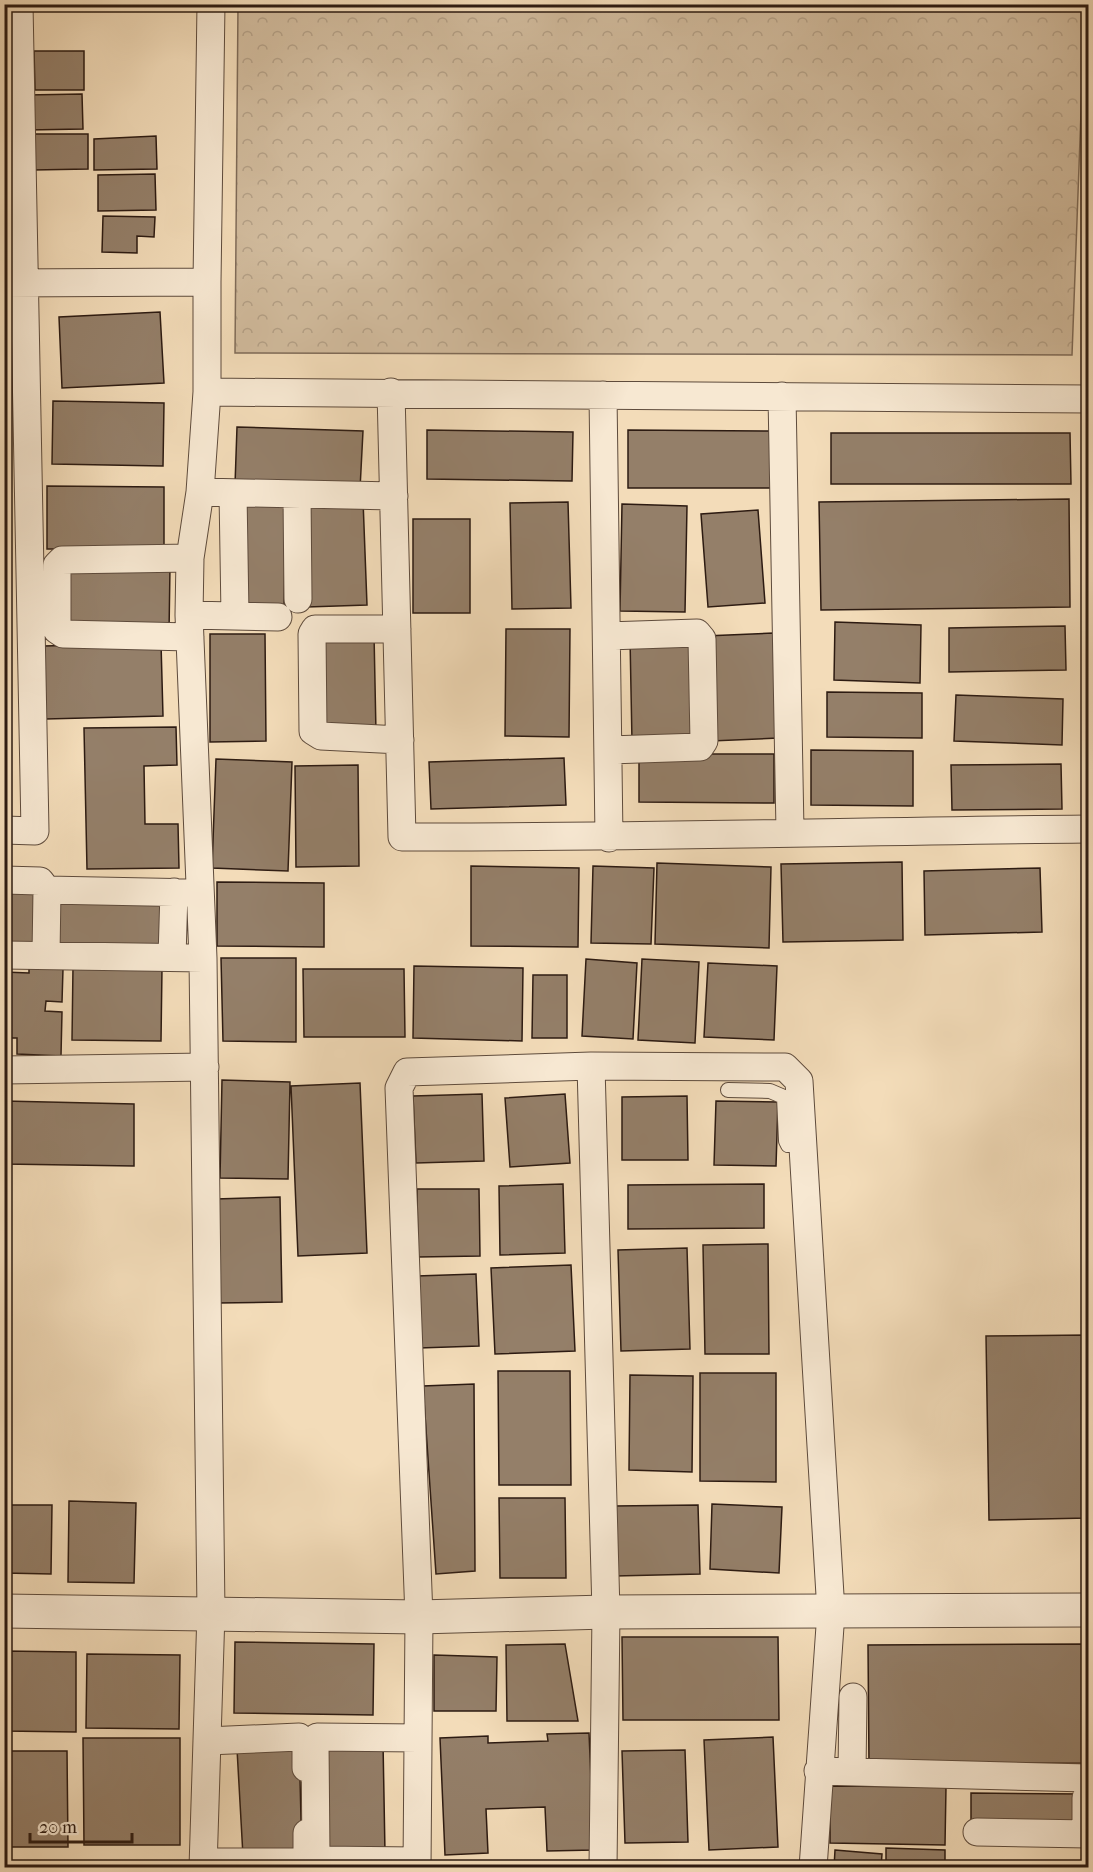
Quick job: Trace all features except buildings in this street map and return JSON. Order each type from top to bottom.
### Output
[{"type":"street","points":[[4,830],[35,831],[31,603],[13,283],[19,4]]},
{"type":"street","points":[[172,957],[186,893],[183,558],[200,492],[207,392],[211,4]]},
{"type":"street","points":[[13,283],[207,282]]},
{"type":"street","points":[[207,392],[1089,399]]},
{"type":"street","points":[[391,392],[384,496],[390,740],[402,837],[609,838],[790,831],[1089,829]]},
{"type":"street","points":[[603,395],[609,838]]},
{"type":"street","points":[[782,396],[790,831]]},
{"type":"street","points":[[200,492],[384,496]]},
{"type":"street","points":[[233,493],[235,615]]},
{"type":"street","points":[[297,494],[298,599]]},
{"type":"street","points":[[183,558],[62,560],[57,565],[57,630],[63,634],[185,629],[235,615],[278,617]]},
{"type":"street","points":[[31,603],[57,604]]},
{"type":"street","points":[[336,615],[388,622]]},
{"type":"street","points":[[388,622],[315,629],[312,634],[313,731],[316,735],[390,740]]},
{"type":"street","points":[[607,636],[697,633],[702,639],[704,741],[700,747],[609,750]]},
{"type":"street","points":[[4,880],[40,881],[47,890],[46,955]]},
{"type":"street","points":[[47,890],[186,893]]},
{"type":"street","points":[[186,893],[203,958],[205,1067],[211,1612],[203,1865],[301,1862],[307,1858],[306,1743],[298,1737],[207,1741]]},
{"type":"street","points":[[4,955],[203,958]]},
{"type":"street","points":[[591,1066],[606,1612],[603,1868]]},
{"type":"street","points":[[418,1737],[317,1737],[315,1743],[316,1856],[320,1860],[417,1864],[419,1617],[399,1088],[407,1072],[591,1066],[785,1067],[799,1082],[831,1612],[818,1771],[813,1868]]},
{"type":"street","points":[[4,1070],[205,1067]]},
{"type":"street","points":[[4,1611],[211,1612],[419,1617],[606,1612],[1089,1610]]},
{"type":"street","points":[[852,1772],[853,1697]]},
{"type":"street","points":[[818,1771],[1087,1788],[1087,1834],[977,1832]]},
{"type":"lane","points":[[728,1090],[770,1091],[784,1097],[786,1141],[788,1145],[802,1145]]},
{"type":"green space","points":[[238,5],[1085,5],[1072,355],[235,353]]}]
